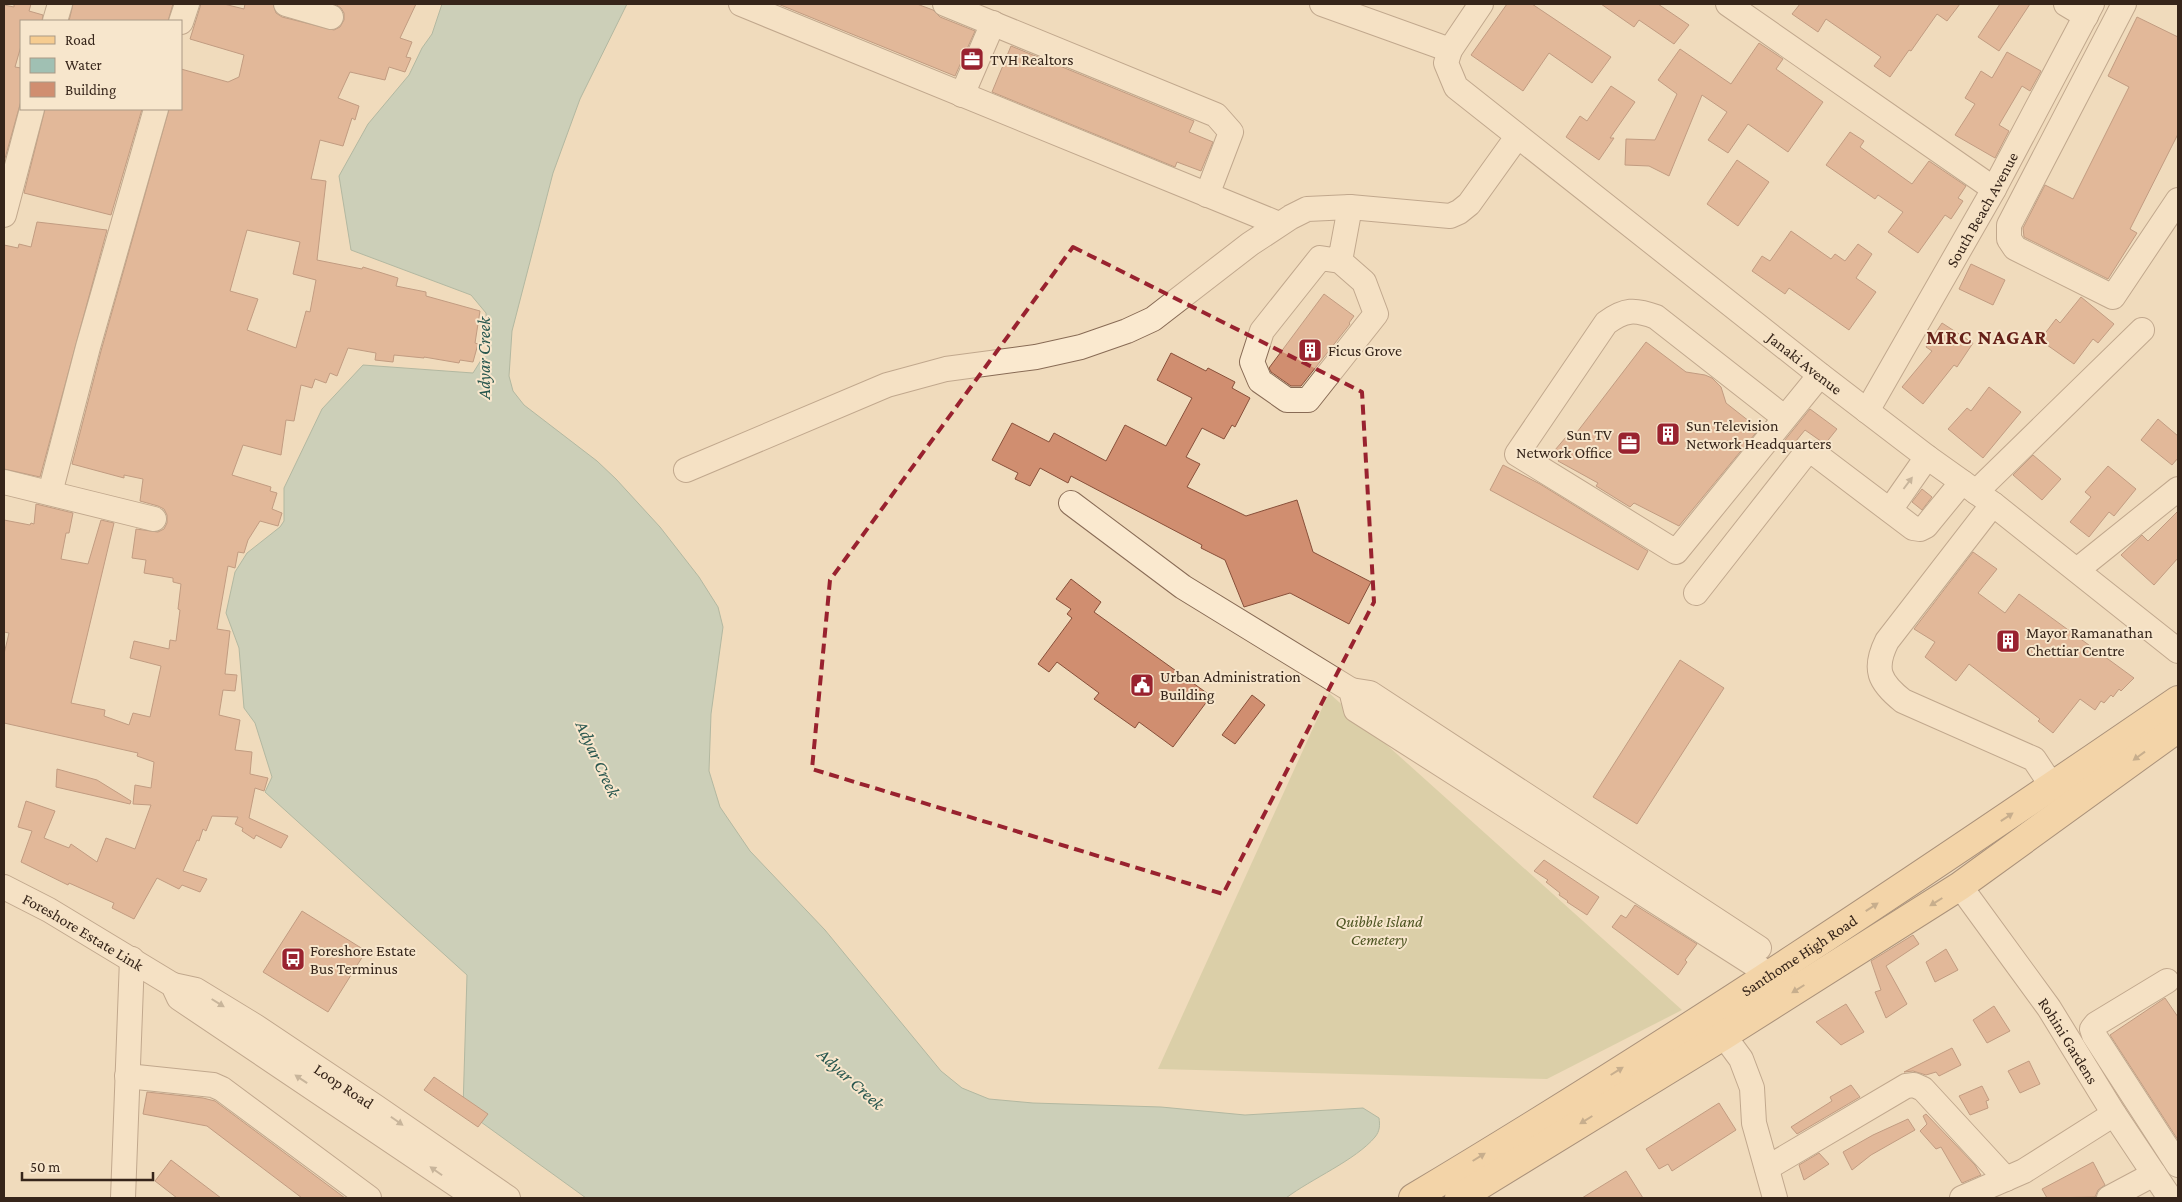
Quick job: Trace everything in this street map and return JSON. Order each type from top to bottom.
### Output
[{"type":"main road","name":"Santhome High Road","points":[[1448,1191],[1707,1013],[1944,861],[2178,700]]},
{"type":"main road","name":"Santhome High Road","points":[[1412,1198],[1448,1191],[1723,1036],[1960,886],[2178,728]]},
{"type":"street","points":[[55,20],[60,4]]},
{"type":"street","points":[[182,20],[187,4]]},
{"type":"street","points":[[286,4],[331,17]]},
{"type":"street","points":[[741,4],[1279,224]]},
{"type":"street","points":[[945,4],[1216,115],[1232,132],[1207,196]]},
{"type":"street","points":[[1322,4],[1448,56],[1481,4]]},
{"type":"street","points":[[1728,4],[1994,189]]},
{"type":"street","points":[[2066,4],[2089,10]]},
{"type":"street","points":[[2124,4],[2009,225],[2009,239],[2015,248],[2113,296],[2178,200]]},
{"type":"street","name":"South Beach Avenue","points":[[1867,411],[1994,189],[2089,10]]},
{"type":"street","points":[[962,95],[993,24]]},
{"type":"street","name":"Janaki Avenue","points":[[1448,56],[1456,87],[1517,137],[1820,375],[2077,570],[2178,651]]},
{"type":"street","points":[[4,215],[32,110]]},
{"type":"street","points":[[50,493],[91,338],[156,110]]},
{"type":"street","points":[[686,470],[887,385],[946,369],[1036,357],[1081,347],[1127,331],[1153,319],[1250,244],[1279,224],[1306,209],[1350,207],[1450,216],[1469,204],[1517,137]]},
{"type":"street","points":[[1340,261],[1350,207]]},
{"type":"street","points":[[1981,212],[2009,225]]},
{"type":"street","points":[[1320,258],[1340,261],[1364,282],[1376,314],[1308,400],[1286,400],[1260,381],[1252,362],[1262,332],[1320,258]]},
{"type":"street","points":[[1785,418],[1656,317],[1638,310],[1618,314],[1606,323],[1517,454],[1676,552],[1820,375]]},
{"type":"street","points":[[1696,593],[1805,454],[1814,453],[1913,528],[1920,529],[1977,493],[2142,330]]},
{"type":"street","points":[[1890,510],[1928,457]]},
{"type":"street","points":[[4,482],[154,519]]},
{"type":"street","points":[[2077,570],[2178,489]]},
{"type":"street","points":[[1977,493],[1887,642],[1880,656],[1878,668],[1883,680],[1893,693],[1903,701],[1932,716],[2034,759],[2052,786]]},
{"type":"street","points":[[1071,503],[1183,587],[1351,690],[1356,710],[1776,969]]},
{"type":"street","name":"Rohini Gardens","points":[[1960,886],[2049,1008],[2114,1114],[2170,1198]]},
{"type":"street","name":"Foreshore Estate Link","points":[[4,887],[49,910],[168,981]]},
{"type":"street","points":[[123,1198],[132,958]]},
{"type":"street","name":"Loop Road","points":[[168,981],[179,998],[476,1198]]},
{"type":"street","name":"Loop Road","points":[[168,981],[196,990],[255,1026],[376,1106],[508,1198]]},
{"type":"street","points":[[2175,984],[2096,1024],[2092,1029],[2094,1035],[2178,1165]]},
{"type":"street","points":[[1707,1013],[1740,1059],[1752,1088],[1754,1124],[1775,1198]]},
{"type":"street","points":[[127,1076],[213,1085],[222,1089],[369,1198]]},
{"type":"street","points":[[1767,1168],[1906,1086],[1914,1085],[1923,1089],[2006,1179]]},
{"type":"street","points":[[1962,1198],[2024,1171],[2114,1114]]},
{"type":"street","points":[[2109,1198],[2154,1174]]},
{"type":"highlighted area","points":[[1073,247],[1362,392],[1374,602],[1223,894],[812,769],[830,580]]},
{"type":"green space","name":"Quibble Island Cemetery","points":[[1329,693],[1682,1010],[1547,1079],[1158,1069]]},
{"type":"water","name":"Adyar Creek","points":[[442,4],[627,4],[580,99],[553,173],[512,331],[509,376],[513,391],[524,405],[597,461],[660,527],[699,577],[718,607],[723,627],[711,714],[709,771],[720,807],[750,851],[825,930],[941,1071],[962,1088],[989,1099],[1033,1103],[1161,1107],[1245,1115],[1363,1108],[1379,1118],[1379,1128],[1375,1137],[1357,1154],[1286,1198],[586,1198],[463,1109],[467,975],[265,792],[272,777],[255,723],[244,708],[239,648],[226,613],[235,572],[247,553],[280,527],[284,521],[284,488],[322,409],[363,365],[473,373],[488,349],[486,313],[471,295],[351,250],[339,176],[368,124],[409,75],[422,48],[432,34]]},
{"type":"building","points":[[14,4],[31,4],[29,11],[43,15],[42,20],[20,20],[20,50],[15,67],[20,68],[20,105],[4,162],[4,5],[14,7]]},
{"type":"building","points":[[73,4],[173,4],[168,20],[69,20]]},
{"type":"building","points":[[201,4],[224,4],[244,9],[245,4],[273,4],[276,13],[282,17],[334,30],[340,27],[344,20],[344,13],[335,4],[416,4],[400,38],[412,42],[406,57],[411,58],[405,72],[389,67],[385,80],[350,72],[338,98],[359,106],[355,120],[352,118],[343,146],[320,140],[311,179],[326,181],[317,260],[362,269],[363,267],[398,278],[396,286],[426,292],[426,296],[480,311],[475,343],[478,344],[473,362],[460,360],[459,363],[424,357],[394,355],[393,362],[375,360],[376,353],[348,348],[337,376],[330,373],[326,383],[315,379],[312,388],[301,385],[294,421],[286,420],[281,455],[243,445],[232,475],[271,487],[270,491],[277,493],[272,509],[282,513],[278,526],[260,521],[248,540],[244,553],[238,552],[235,568],[228,566],[217,629],[230,631],[225,674],[237,675],[235,691],[223,690],[219,715],[240,720],[235,750],[252,752],[250,774],[268,778],[264,791],[255,788],[249,818],[288,836],[281,848],[256,835],[254,839],[242,831],[243,828],[235,824],[238,817],[212,816],[206,831],[203,829],[199,841],[197,840],[183,871],[207,879],[200,892],[182,885],[179,889],[157,878],[134,919],[112,908],[114,903],[69,883],[68,885],[21,862],[32,831],[18,827],[26,801],[55,811],[44,838],[69,848],[71,844],[97,862],[106,838],[135,849],[151,805],[133,804],[135,785],[151,788],[154,762],[137,756],[138,753],[4,723],[4,654],[9,633],[4,632],[4,520],[30,525],[31,523],[34,524],[36,504],[73,513],[69,533],[66,533],[61,559],[88,564],[101,520],[114,523],[71,703],[105,710],[104,716],[129,725],[133,713],[150,717],[161,666],[130,658],[134,641],[169,649],[170,640],[176,641],[181,584],[173,582],[173,578],[144,573],[146,560],[132,558],[136,529],[158,532],[164,529],[167,523],[167,515],[164,509],[140,501],[143,479],[124,475],[124,478],[72,464],[101,351],[169,110],[182,110],[182,69],[228,82],[239,77],[244,55],[190,39]],"holes":[[[247,230],[300,242],[293,274],[316,280],[310,312],[306,311],[296,348],[247,330],[258,299],[230,291]]]},
{"type":"building","points":[[778,4],[917,4],[933,10],[940,17],[975,31],[955,76]]},
{"type":"building","points":[[1507,4],[1532,4],[1611,57],[1592,83],[1549,53],[1523,91],[1471,55]]},
{"type":"building","points":[[1601,4],[1658,4],[1689,25],[1674,44],[1639,20],[1634,27]]},
{"type":"building","points":[[1800,4],[1960,4],[1947,21],[1937,14],[1890,77],[1874,66],[1881,57],[1826,19],[1818,32],[1792,14]]},
{"type":"building","points":[[2000,4],[2030,4],[1999,51],[1978,37]]},
{"type":"building","points":[[2137,17],[2178,37],[2178,134],[2130,229],[2137,233],[2108,279],[2024,237],[2023,228],[2045,185],[2073,199],[2129,87],[2108,76]]},
{"type":"building","points":[[1759,43],[1783,59],[1776,69],[1823,102],[1788,152],[1748,124],[1728,153],[1708,140],[1727,112],[1702,95],[1669,176],[1649,166],[1625,165],[1626,139],[1655,140],[1677,94],[1658,80],[1680,49],[1731,84]]},
{"type":"building","points":[[1011,46],[1194,121],[1189,132],[1213,142],[1201,171],[1177,162],[1175,167],[992,92]]},
{"type":"building","points":[[2007,52],[2041,71],[2030,91],[2022,86],[1999,125],[2009,131],[1995,158],[1955,135],[1975,104],[1965,98],[1981,71],[1992,78]]},
{"type":"building","points":[[1611,86],[1635,102],[1610,138],[1614,138],[1599,160],[1566,137],[1580,116],[1587,121]]},
{"type":"building","points":[[45,110],[142,110],[111,215],[24,193]]},
{"type":"building","points":[[1850,132],[1864,141],[1860,147],[1912,184],[1929,161],[1966,186],[1958,198],[1963,201],[1951,219],[1945,215],[1918,253],[1888,232],[1903,212],[1878,195],[1875,199],[1826,165]]},
{"type":"building","points":[[1737,160],[1769,182],[1738,226],[1707,204]]},
{"type":"building","points":[[37,222],[107,230],[40,477],[4,469],[4,245],[18,248],[19,244],[31,247]]},
{"type":"building","points":[[1791,231],[1831,259],[1835,254],[1845,261],[1858,244],[1872,254],[1856,278],[1876,292],[1849,330],[1789,288],[1785,294],[1752,271],[1762,256],[1770,261]]},
{"type":"building","points":[[1971,264],[2005,280],[1993,305],[1959,289]]},
{"type":"building","name":"Ficus Grove","points":[[1324,294],[1354,316],[1350,324],[1301,386],[1291,386],[1271,372],[1269,368]]},
{"type":"building","points":[[2081,297],[2114,324],[2098,343],[2093,339],[2074,364],[2040,340],[2056,319],[2060,323]]},
{"type":"building","points":[[1942,323],[1973,343],[1957,367],[1954,365],[1923,404],[1902,387],[1932,351],[1926,347]]},
{"type":"building","name":"Sun Television Network Headquarters","points":[[1646,342],[1686,372],[1712,378],[1721,387],[1726,403],[1759,429],[1679,526],[1634,503],[1630,507],[1596,486],[1598,483],[1558,461],[1562,456],[1555,450],[1566,437],[1571,440]]},
{"type":"building","points":[[1171,353],[1206,371],[1208,368],[1235,382],[1232,388],[1250,398],[1235,427],[1232,425],[1224,439],[1202,428],[1186,457],[1200,464],[1187,487],[1246,516],[1297,500],[1313,552],[1371,582],[1349,624],[1290,593],[1244,607],[1225,560],[1201,548],[1202,545],[1071,476],[1068,483],[1040,468],[1030,486],[1015,479],[1018,473],[992,460],[1012,423],[1049,442],[1054,433],[1106,461],[1125,425],[1166,446],[1192,398],[1157,380]]},
{"type":"building","points":[[1989,387],[2021,412],[1983,458],[1948,429],[1967,408],[1971,411]]},
{"type":"building","points":[[1810,409],[1837,429],[1825,444],[1805,430],[1787,452],[1780,446]]},
{"type":"building","points":[[2158,419],[2178,436],[2178,458],[2172,465],[2141,440]]},
{"type":"building","points":[[2033,455],[2061,479],[2042,500],[2013,475]]},
{"type":"building","points":[[1503,465],[1540,484],[1648,551],[1638,570],[1490,490]]},
{"type":"building","points":[[2108,466],[2136,489],[2114,516],[2109,512],[2089,537],[2070,522],[2091,497],[2085,492]]},
{"type":"building","points":[[1922,489],[1932,497],[1922,510],[1912,502]]},
{"type":"building","points":[[2178,511],[2178,558],[2154,585],[2121,555],[2142,535],[2148,541]]},
{"type":"building","name":"Mayor Ramanathan Chettiar Centre","points":[[1973,552],[1997,569],[1978,593],[2005,613],[2019,594],[2134,678],[2121,691],[2119,689],[2113,697],[2111,695],[2104,703],[2101,701],[2095,710],[2080,699],[2053,733],[2038,721],[2040,719],[1969,664],[1956,681],[1925,657],[1935,642],[1914,629]]},
{"type":"building","name":"Urban Administration Building","points":[[1071,579],[1101,602],[1094,612],[1211,696],[1173,747],[1139,722],[1135,728],[1094,699],[1099,693],[1057,662],[1049,672],[1038,664],[1072,618],[1067,614],[1071,609],[1056,599]]},
{"type":"building","points":[[1680,660],[1724,688],[1637,824],[1593,797]]},
{"type":"building","points":[[1252,695],[1265,705],[1235,744],[1222,735]]},
{"type":"building","points":[[57,769],[97,780],[131,801],[130,804],[56,787]]},
{"type":"building","points":[[1544,860],[1599,897],[1587,915],[1567,902],[1559,895],[1560,893],[1546,882],[1548,880],[1534,871]]},
{"type":"building","points":[[1635,905],[1697,944],[1685,960],[1687,962],[1678,975],[1612,927],[1621,915],[1626,918]]},
{"type":"building","points":[[302,911],[366,951],[328,1012],[263,972]]},
{"type":"building","points":[[1913,935],[1919,944],[1886,966],[1907,1004],[1886,1018],[1875,992],[1881,990],[1871,961]]},
{"type":"building","points":[[1946,949],[1958,970],[1935,982],[1926,962]]},
{"type":"building","points":[[2165,998],[2178,1017],[2178,1140],[2110,1035]]},
{"type":"building","points":[[1846,1004],[1864,1032],[1841,1045],[1816,1022]]},
{"type":"building","points":[[1994,1006],[2010,1031],[1987,1043],[1973,1020]]},
{"type":"building","points":[[1952,1048],[1961,1065],[1939,1076],[1936,1072],[1926,1075],[1913,1071],[1904,1072]]},
{"type":"building","points":[[2029,1061],[2040,1084],[2020,1093],[2008,1071]]},
{"type":"building","points":[[434,1077],[488,1114],[478,1127],[424,1090]]},
{"type":"building","points":[[1851,1085],[1860,1097],[1797,1134],[1791,1127],[1832,1101],[1830,1097]]},
{"type":"building","points":[[1982,1086],[1989,1100],[1986,1101],[1988,1108],[1970,1115],[1959,1096]]},
{"type":"building","points":[[147,1092],[215,1101],[345,1198],[302,1198],[207,1126],[143,1114]]},
{"type":"building","points":[[1719,1103],[1736,1130],[1672,1171],[1668,1164],[1659,1169],[1646,1149]]},
{"type":"building","points":[[1926,1114],[1975,1165],[1981,1175],[1962,1183],[1941,1147],[1936,1149],[1920,1131],[1927,1124],[1923,1116]]},
{"type":"building","points":[[1908,1119],[1915,1130],[1871,1155],[1852,1170],[1843,1152],[1873,1135]]},
{"type":"building","points":[[1819,1153],[1829,1164],[1804,1180],[1799,1165]]},
{"type":"building","points":[[171,1160],[221,1198],[177,1198],[155,1181]]},
{"type":"building","points":[[2093,1162],[2105,1185],[2098,1190],[2095,1197],[2047,1198],[2042,1189]]},
{"type":"building","points":[[1626,1171],[1643,1198],[1582,1198]]},
{"type":"place","name":"TVH Realtors","points":[[972,59]]},
{"type":"place","name":"Ficus Grove","points":[[1310,350]]},
{"type":"place","name":"Sun Television Network Headquarters","points":[[1668,434]]},
{"type":"place","name":"Sun TV Network Office","points":[[1629,443]]},
{"type":"place","name":"Mayor Ramanathan Chettiar Centre","points":[[2008,641]]},
{"type":"place","name":"Urban Administration Building","points":[[1142,685]]},
{"type":"place","name":"Foreshore Estate Bus Terminus","points":[[293,959]]},
{"type":"district","name":"MRC NAGAR","points":[[1987,337]]}]
